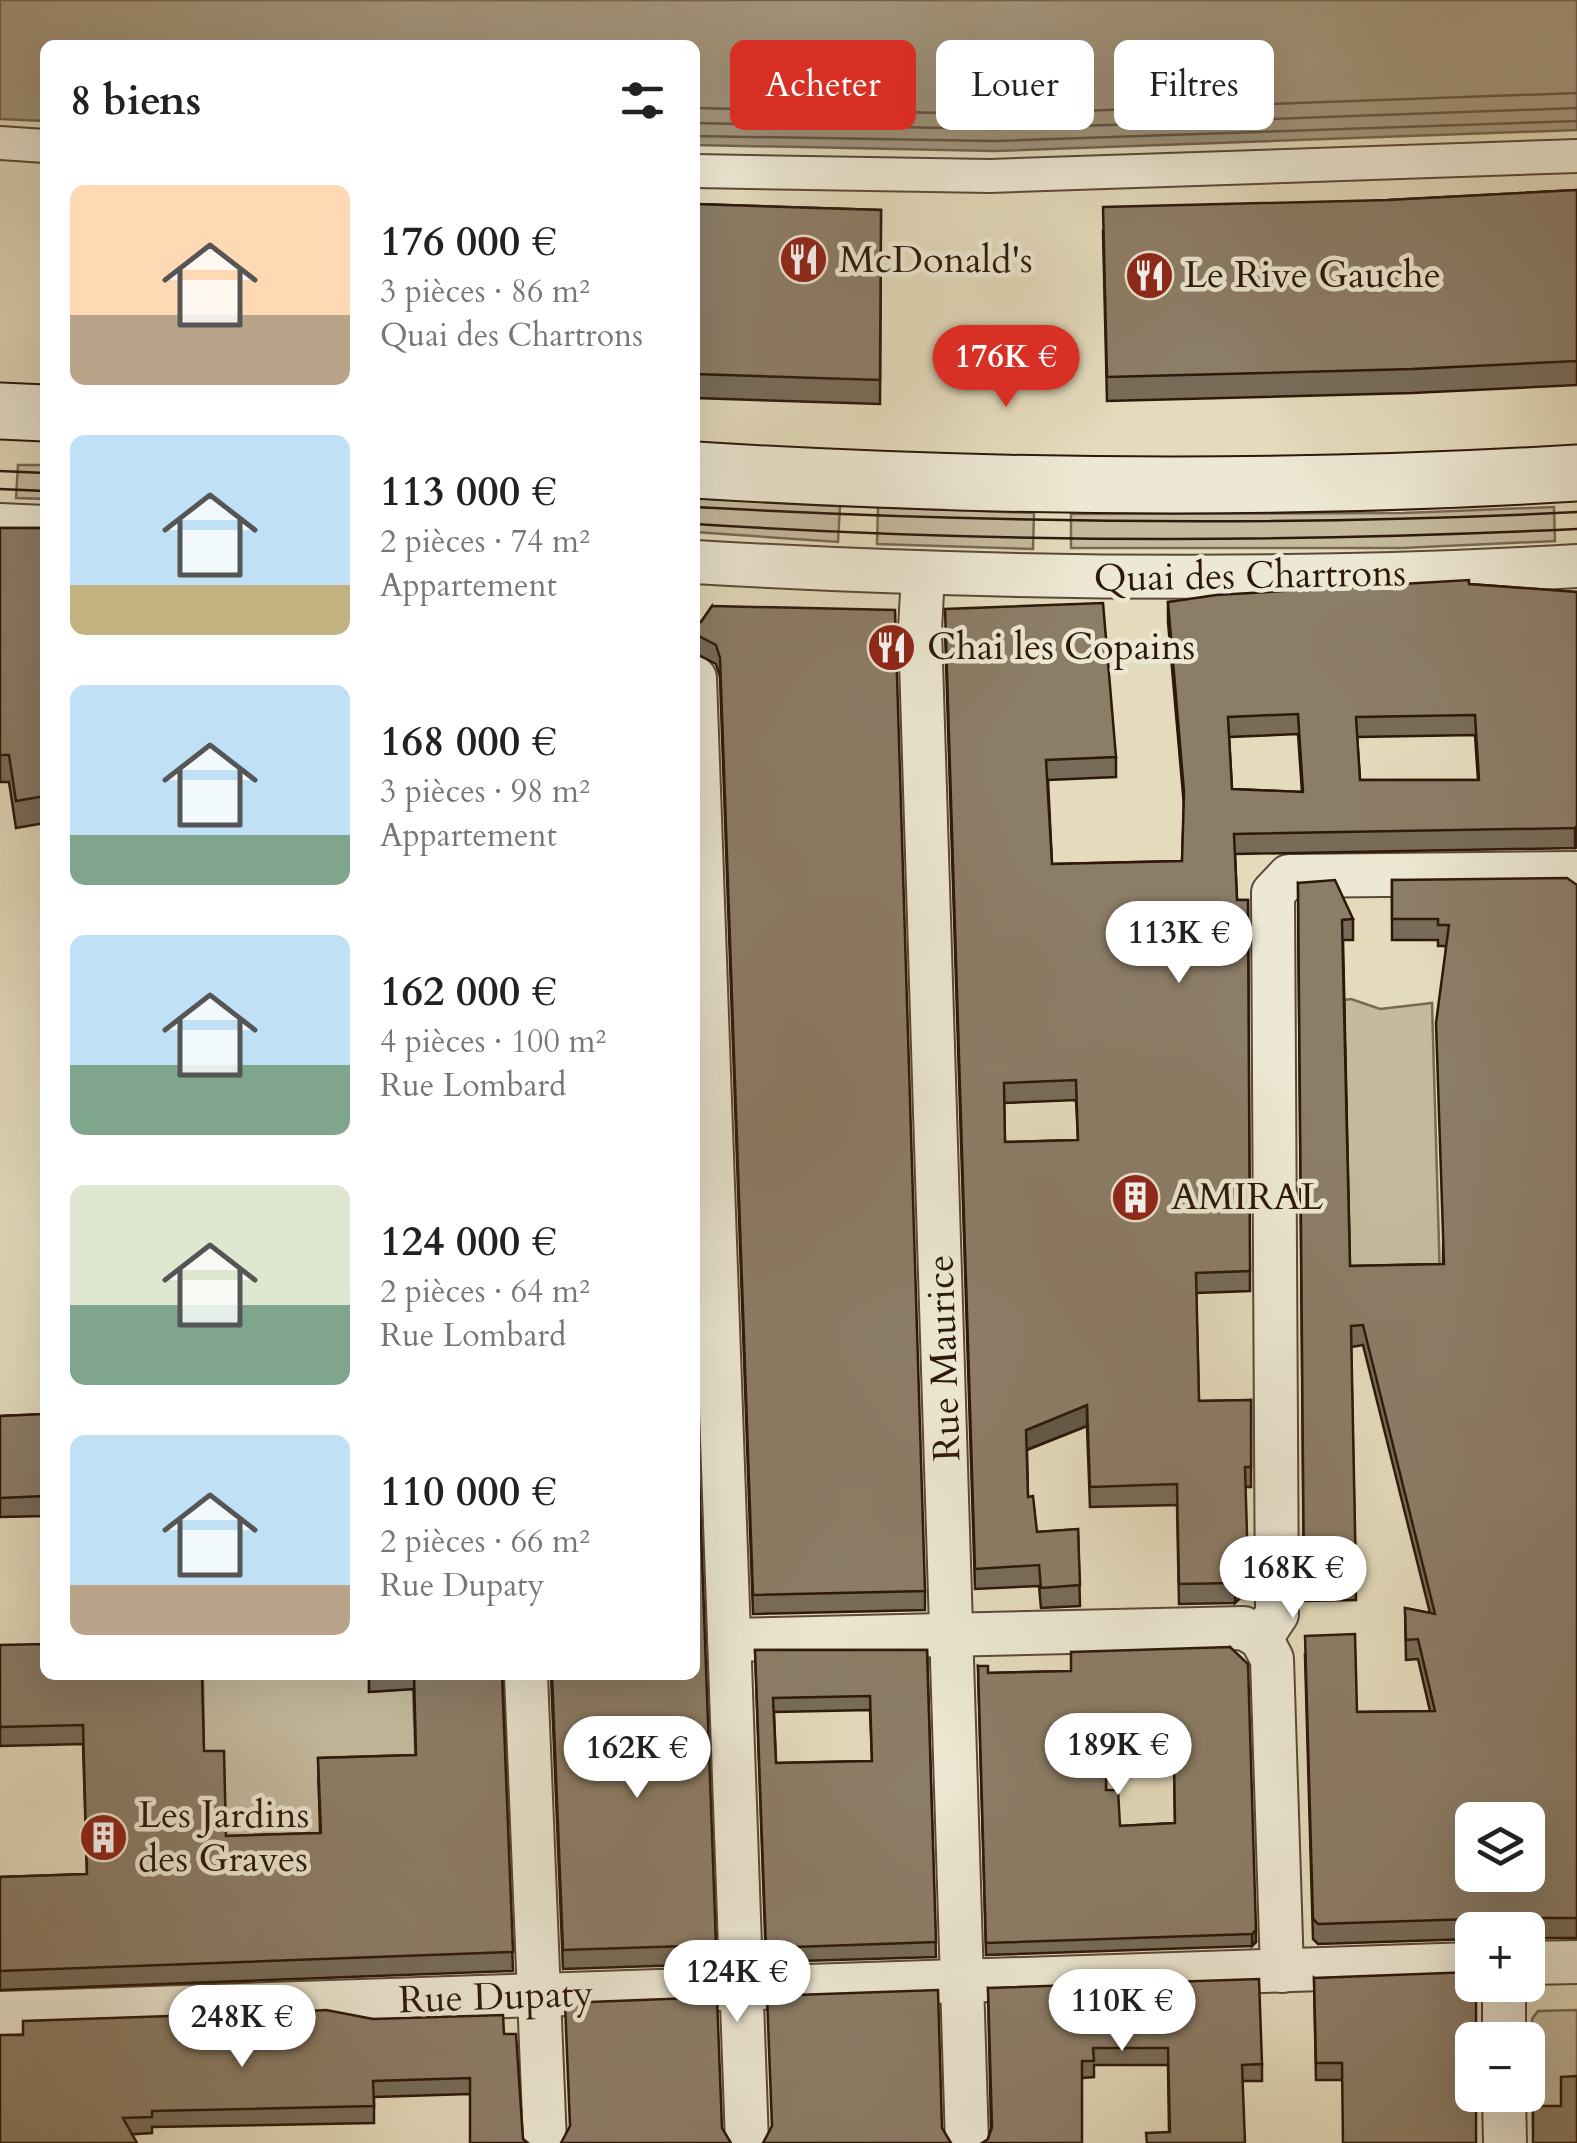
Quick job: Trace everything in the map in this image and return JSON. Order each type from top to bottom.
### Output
[{"type":"main road","points":[[0,411],[40,414]]},
{"type":"main road","points":[[0,433],[40,435]]},
{"type":"main road","points":[[700,470],[942,469],[1577,437]]},
{"type":"main road","points":[[700,445],[942,469],[1060,488],[1407,482],[1577,473]]},
{"type":"street","points":[[0,144],[40,146]]},
{"type":"street","points":[[700,171],[990,190],[1577,156]]},
{"type":"street","points":[[0,524],[40,527]]},
{"type":"street","name":"Quai des Chartrons","points":[[700,562],[1138,580],[1401,576],[1577,566]]},
{"type":"street","name":"Rue Maurice","points":[[924,574],[920,649],[967,2143]]},
{"type":"street","points":[[700,819],[747,2143]]},
{"type":"street","points":[[1261,1638],[1278,1614],[1273,892],[1289,876],[1577,872]]},
{"type":"street","points":[[729,1640],[1244,1628],[1261,1638],[1272,1659],[1282,1971]]},
{"type":"street","points":[[526,1680],[544,2143]]},
{"type":"street","points":[[1545,1962],[1577,1962]]},
{"type":"street","name":"Rue Dupaty","points":[[0,2013],[1455,1965]]},
{"type":"street","points":[[1504,2112],[1504,2143]]},
{"type":"shaded area","points":[[18,465],[40,465],[40,499],[16,498]]},
{"type":"shaded area","points":[[700,498],[840,506],[838,542],[700,532]]},
{"type":"shaded area","points":[[878,507],[1034,513],[1033,549],[877,544]]},
{"type":"shaded area","points":[[1554,507],[1555,541],[1402,548],[1071,548],[1071,514],[1404,513]]},
{"type":"shaded area","points":[[1344,1000],[1380,1009],[1432,1003],[1440,1279],[1349,1279]]},
{"type":"shaded area","points":[[203,1680],[369,1680],[369,1692],[413,1689],[416,1774],[318,1778],[320,1811],[420,1849],[205,1856]]},
{"type":"shaded area","points":[[1577,2010],[1577,2097],[1561,2095],[1564,2126],[1533,2127],[1533,2112],[1545,2112],[1545,2022],[1532,2022],[1538,2011]]},
{"type":"water","points":[[0,0],[1577,0],[1577,130],[994,151],[700,145],[700,40],[40,40],[40,121],[0,119]]},
{"type":"building","points":[[1577,190],[1577,361],[1107,377],[1103,207],[1388,200]]},
{"type":"building","points":[[700,204],[881,210],[880,380],[700,374]]},
{"type":"building","points":[[0,528],[40,528],[40,797],[16,801],[9,755],[0,755]]},
{"type":"building","points":[[1469,580],[1469,584],[1577,592],[1577,826],[1234,834],[1237,900],[1248,900],[1250,1271],[1196,1273],[1199,1401],[1251,1400],[1251,1467],[1245,1467],[1248,1569],[1235,1583],[1179,1584],[1177,1484],[1090,1487],[1087,1405],[1026,1430],[1028,1497],[1033,1496],[1037,1532],[1078,1529],[1080,1585],[1041,1588],[1039,1565],[975,1569],[945,609],[1103,603],[1116,757],[1046,760],[1052,864],[1182,861],[1184,792],[1168,602],[1216,595]],"holes":[[[1298,714],[1303,792],[1232,789],[1228,717]],[[1475,715],[1479,780],[1360,780],[1356,717]],[[1076,1080],[1078,1140],[1005,1142],[1004,1083]]]},
{"type":"building","points":[[712,606],[895,610],[925,1591],[753,1595],[720,658],[716,645],[700,637],[701,622]]},
{"type":"building","points":[[1567,878],[1577,885],[1577,1918],[1545,1918],[1545,1912],[1455,1912],[1455,1920],[1318,1924],[1313,1919],[1305,1636],[1355,1634],[1357,1712],[1435,1711],[1418,1639],[1406,1640],[1405,1608],[1435,1614],[1363,1325],[1351,1326],[1356,1580],[1304,1581],[1298,883],[1335,880],[1353,919],[1342,920],[1350,1266],[1444,1264],[1436,1023],[1449,925],[1438,925],[1438,919],[1392,919],[1392,880]]},
{"type":"building","points":[[40,1414],[40,1496],[0,1498],[0,1416]]},
{"type":"building","points":[[700,1501],[716,1945],[563,1950],[552,1680],[700,1680]]},
{"type":"building","points":[[40,1644],[40,1680],[202,1680],[204,1751],[224,1751],[226,1836],[321,1833],[318,1758],[416,1755],[414,1680],[502,1680],[513,1952],[0,1971],[0,1877],[87,1874],[83,1725],[0,1727],[0,1645]]},
{"type":"building","points":[[1230,1647],[1248,1664],[1256,1930],[1252,1934],[986,1943],[978,1666],[988,1666],[988,1673],[1071,1671],[1071,1652]],"holes":[[[1162,1716],[1164,1757],[1174,1757],[1175,1823],[1120,1826],[1118,1790],[1106,1790],[1106,1717]]]},
{"type":"building","points":[[755,1650],[927,1650],[936,1942],[766,1948]],"holes":[[[870,1696],[872,1761],[776,1763],[773,1698]]]},
{"type":"building","points":[[1455,1973],[1455,2002],[1476,2002],[1476,2022],[1455,2022],[1455,2112],[1476,2112],[1476,2143],[1343,2143],[1342,2063],[1316,2063],[1314,1978]]},
{"type":"building","points":[[1259,1979],[1262,2064],[1242,2065],[1245,2143],[1147,2143],[1146,2133],[1170,2132],[1168,2048],[1093,2048],[1094,2061],[1082,2061],[1082,2143],[982,2143],[992,2127],[988,1988]]},
{"type":"building","points":[[938,1990],[942,2128],[951,2143],[763,2143],[772,2126],[767,1996]]},
{"type":"building","points":[[717,1997],[722,2128],[731,2143],[561,2143],[570,2126],[565,2003]]},
{"type":"building","points":[[326,2010],[373,2019],[503,2015],[504,2034],[516,2034],[523,2139],[528,2143],[470,2143],[470,2078],[373,2081],[374,2106],[152,2111],[152,2117],[123,2118],[137,2143],[0,2143],[0,2035],[23,2035],[23,2021],[229,2014],[229,2028],[291,2027],[291,2012]]},
{"type":"building","points":[[1577,2076],[1577,2143],[1533,2143],[1533,2112],[1545,2112],[1545,2106],[1561,2106],[1561,2077]]},
{"type":"tram line","points":[[0,471],[40,473]]},
{"type":"tram line","points":[[0,489],[40,491]]},
{"type":"tram line","points":[[700,507],[1136,521],[1356,520],[1577,512]]},
{"type":"tram line","points":[[700,524],[916,535],[1136,539],[1577,529]]},
{"type":"place","name":"McDonald's","points":[[804,260]]},
{"type":"place","name":"Le Rive Gauche","points":[[1149,275]]},
{"type":"place","name":"Chai les Copains","points":[[892,647]]},
{"type":"place","name":"AMIRAL","points":[[1136,1197]]},
{"type":"place","name":"Les Jardins des Graves","points":[[103,1837]]}]
